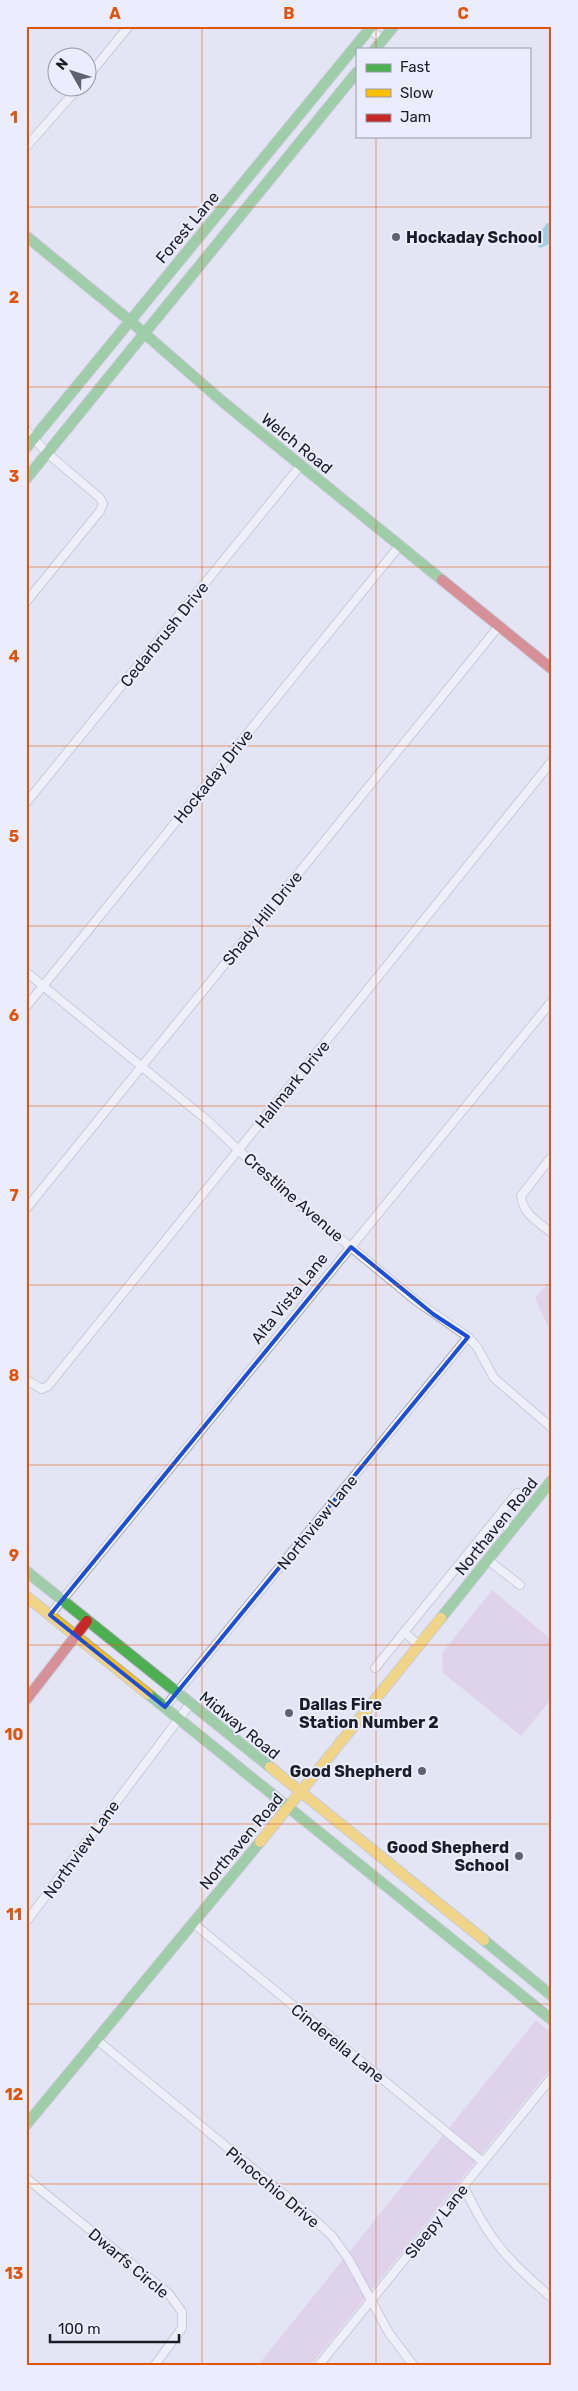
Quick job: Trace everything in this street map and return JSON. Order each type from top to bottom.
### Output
[{"type":"main road","points":[[376,48],[394,26]]},
{"type":"main road","name":"Forest Lane","points":[[26,448],[369,27]]},
{"type":"main road","name":"Forest Lane","points":[[26,479],[356,73]]},
{"type":"main road","points":[[257,166],[271,177]]},
{"type":"main road","name":"Welch Road","points":[[26,236],[301,465],[552,668]]},
{"type":"main road","name":"Northaven Road","points":[[26,2125],[301,1793],[552,1480]]},
{"type":"main road","name":"Midway Road","points":[[26,1571],[436,1900],[552,1996]]},
{"type":"main road","name":"Midway Road","points":[[26,1596],[552,2020]]},
{"type":"main road","points":[[26,1700],[87,1620]]},
{"type":"street","points":[[98,64],[129,26]]},
{"type":"street","points":[[369,27],[383,40]]},
{"type":"street","points":[[26,147],[69,98]]},
{"type":"street","points":[[26,430],[47,453],[100,498],[103,504],[100,511],[26,602]]},
{"type":"street","name":"Cedarbrush Drive","points":[[26,803],[301,465]]},
{"type":"street","name":"Hockaday Drive","points":[[26,1007],[400,546]]},
{"type":"street","name":"Shady Hill Drive","points":[[26,1209],[499,626]]},
{"type":"street","name":"Hallmark Drive","points":[[26,1380],[42,1389],[48,1386],[552,761]]},
{"type":"street","name":"Crestline Avenue","points":[[26,972],[207,1120],[273,1183],[433,1314],[468,1337],[477,1347],[494,1378],[552,1428]]},
{"type":"street","name":"Alta Vista Lane","points":[[50,1615],[552,1001]]},
{"type":"street","points":[[552,1156],[521,1196],[522,1206],[552,1233]]},
{"type":"street","name":"Northview Lane","points":[[165,1707],[468,1337]]},
{"type":"street","points":[[375,1668],[518,1493]]},
{"type":"street","points":[[497,1518],[511,1531]]},
{"type":"street","points":[[488,1560],[520,1585]]},
{"type":"street","points":[[404,1632],[419,1645]]},
{"type":"street","name":"Northview Lane","points":[[26,1922],[190,1704]]},
{"type":"street","name":"Cinderella Lane","points":[[193,1923],[483,2162]]},
{"type":"street","name":"Pinocchio Drive","points":[[96,2040],[308,2214],[332,2236],[358,2274],[370,2301],[389,2334],[413,2365]]},
{"type":"street","name":"Sleepy Lane","points":[[319,2365],[552,2077]]},
{"type":"street","name":"Dwarfs Circle","points":[[26,2178],[169,2294],[182,2312],[182,2328],[155,2365]]},
{"type":"street","points":[[464,2187],[480,2221],[492,2240],[509,2260],[552,2298]]},
{"type":"highlighted area","points":[[351,1247],[433,1314],[468,1337],[165,1707],[50,1615]]},
{"type":"shaded area","points":[[552,1278],[552,1335],[535,1298]]},
{"type":"shaded area","points":[[492,1590],[552,1640],[552,1698],[521,1736],[443,1673],[442,1653]]},
{"type":"shaded area","points":[[536,2020],[552,2033],[552,2067],[311,2365],[258,2365]]},
{"type":"water","points":[[547,223],[552,224],[552,243],[540,248],[537,244],[539,234]]},
{"type":"traffic: fast","points":[[26,448],[372,26]]},
{"type":"traffic: fast","points":[[376,48],[394,26]]},
{"type":"traffic: fast","points":[[26,479],[356,73]]},
{"type":"traffic: fast","points":[[26,236],[129,320],[223,402],[442,580]]},
{"type":"traffic: fast","points":[[441,1618],[552,1480]]},
{"type":"traffic: fast","points":[[26,1571],[270,1767]]},
{"type":"traffic: fast","points":[[148,1694],[552,2020]]},
{"type":"traffic: fast","points":[[26,2125],[260,1842]]},
{"type":"traffic: fast","points":[[484,1940],[552,1996]]},
{"type":"traffic: slow","points":[[26,1596],[148,1694]]},
{"type":"traffic: slow","points":[[260,1842],[441,1618]]},
{"type":"traffic: slow","points":[[270,1767],[484,1940]]},
{"type":"traffic: jam","points":[[442,580],[552,669]]},
{"type":"traffic: jam","points":[[26,1700],[87,1621]]},
{"type":"place","name":"Hockaday School","points":[[396,237]]},
{"type":"place","name":"Dallas Fire Station Number 2","points":[[289,1713]]},
{"type":"place","name":"Good Shepherd","points":[[422,1771]]},
{"type":"place","name":"Good Shepherd School","points":[[519,1856]]}]
